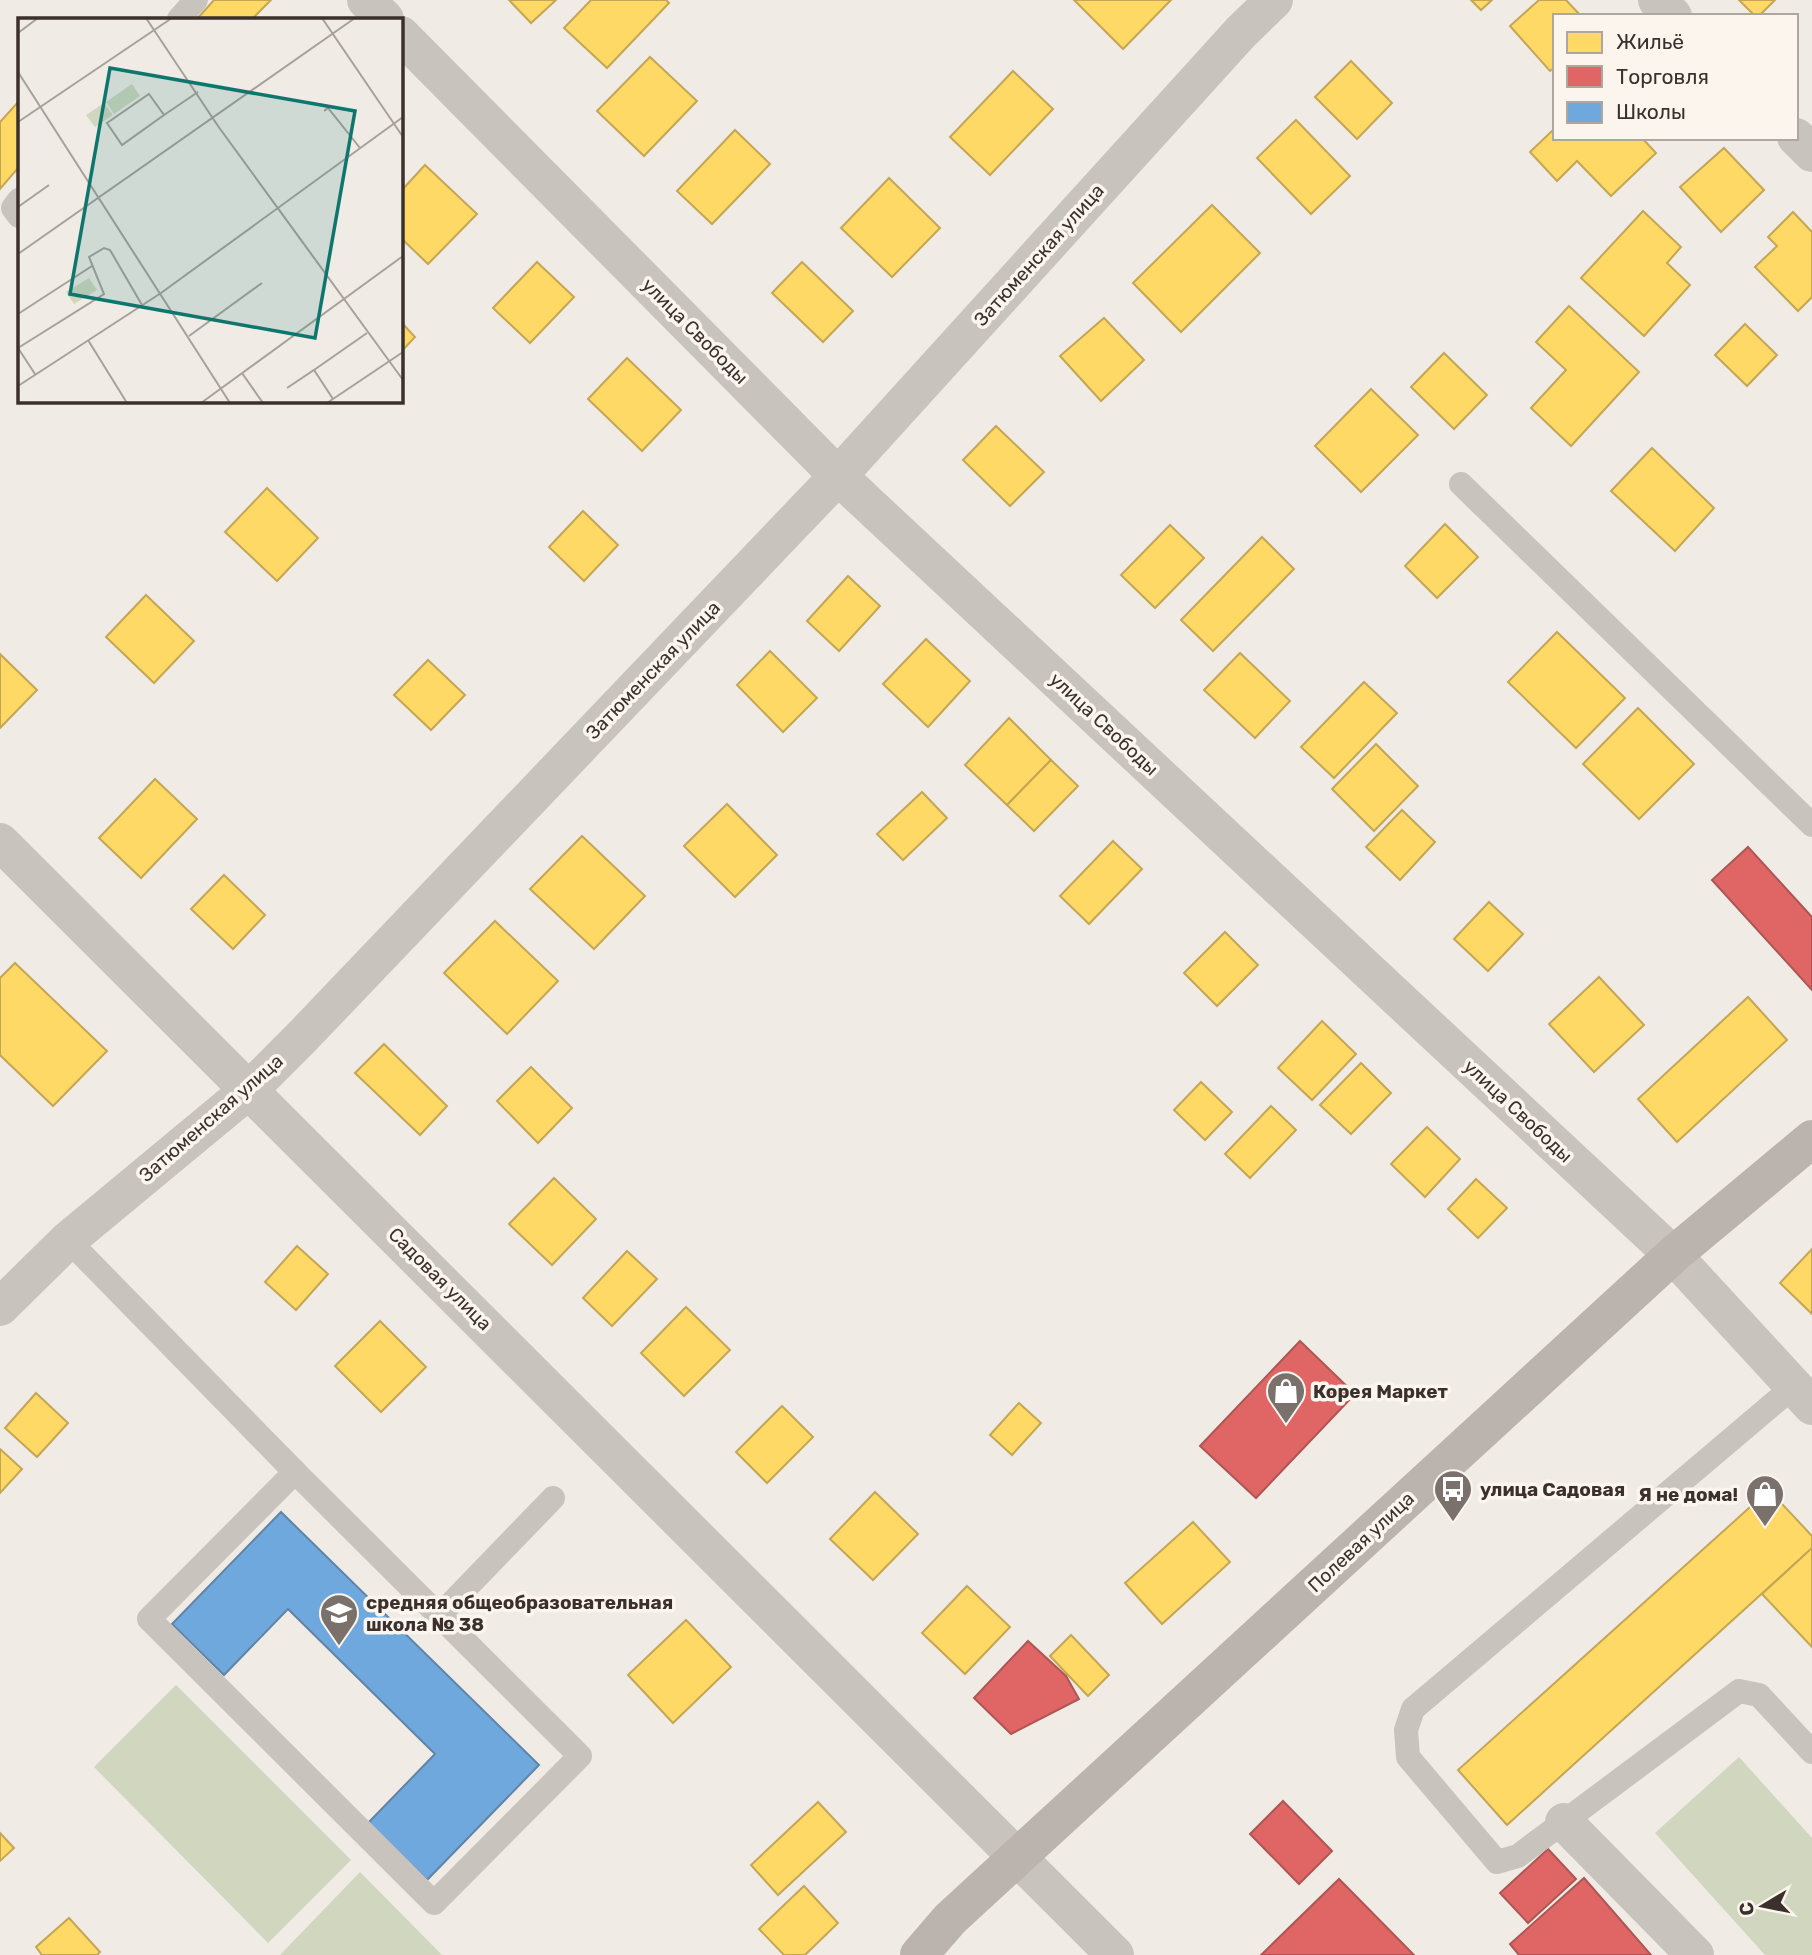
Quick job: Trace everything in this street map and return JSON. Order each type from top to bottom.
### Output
[{"type":"street","points":[[366,0],[384,18]]},
{"type":"street","name":"Затюменская улица","points":[[0,1307],[68,1240],[250,1089],[838,476],[1231,43],[1274,0]]},
{"type":"street","points":[[1657,0],[1671,14]]},
{"type":"street","name":"улица Свободы","points":[[402,36],[838,476],[1673,1255],[1803,1396]]},
{"type":"street","points":[[1798,139],[1812,153]]},
{"type":"street","name":"Садовая улица","points":[[0,842],[1018,1857]]},
{"type":"street","name":"Полевая улица","points":[[919,1955],[950,1919],[1673,1255],[1812,1139]]},
{"type":"street","points":[[1564,1822],[1695,1955]]},
{"type":"street","points":[[1018,1857],[1115,1955]]},
{"type":"lane","points":[[180,18],[196,0]]},
{"type":"lane","points":[[1461,484],[1812,825]]},
{"type":"lane","points":[[68,1240],[295,1472],[580,1756],[434,1903],[149,1619],[295,1472]]},
{"type":"lane","points":[[1803,1396],[1413,1709],[1406,1730],[1408,1757],[1497,1862],[1518,1856],[1739,1691],[1759,1695],[1812,1752]]},
{"type":"lane","points":[[439,1616],[553,1498]]},
{"type":"green space","points":[[176,1685],[351,1860],[268,1943],[94,1767]]},
{"type":"green space","points":[[1739,1757],[1812,1838],[1812,1955],[1765,1955],[1655,1833]]},
{"type":"green space","points":[[360,1872],[442,1955],[280,1955]]},
{"type":"building: Жильё","points":[[214,0],[271,0],[253,18],[198,18]]},
{"type":"building: Жильё","points":[[509,0],[556,0],[531,23]]},
{"type":"building: Жильё","points":[[591,0],[666,0],[669,3],[607,68],[564,28]]},
{"type":"building: Жильё","points":[[1074,0],[1171,0],[1123,49]]},
{"type":"building: Жильё","points":[[1471,0],[1492,0],[1481,10]]},
{"type":"building: Жильё","points":[[1539,0],[1566,0],[1579,14],[1553,14],[1553,69],[1550,71],[1510,26]]},
{"type":"building: Жильё","points":[[1739,0],[1775,0],[1761,14],[1753,14]]},
{"type":"building: Жильё","points":[[650,57],[697,101],[644,156],[597,111]]},
{"type":"building: Жильё","points":[[1351,61],[1392,103],[1357,139],[1315,97]]},
{"type":"building: Жильё","points":[[1013,71],[1053,109],[990,175],[950,137]]},
{"type":"building: Жильё","points":[[18,102],[18,168],[0,189],[0,122]]},
{"type":"building: Жильё","points":[[1296,120],[1350,176],[1311,214],[1257,158]]},
{"type":"building: Жильё","points":[[735,130],[770,164],[712,224],[677,191]]},
{"type":"building: Жильё","points":[[1553,130],[1553,140],[1644,140],[1656,153],[1611,196],[1577,161],[1557,181],[1530,152]]},
{"type":"building: Жильё","points":[[1724,148],[1764,190],[1721,232],[1680,187]]},
{"type":"building: Жильё","points":[[425,165],[477,214],[428,264],[402,239],[402,190]]},
{"type":"building: Жильё","points":[[889,178],[940,228],[892,277],[841,228]]},
{"type":"building: Жильё","points":[[1212,205],[1260,253],[1181,332],[1133,283]]},
{"type":"building: Жильё","points":[[1643,211],[1681,247],[1667,263],[1690,285],[1644,336],[1581,278]]},
{"type":"building: Жильё","points":[[1793,212],[1812,232],[1812,297],[1798,311],[1755,267],[1777,246],[1768,237]]},
{"type":"building: Жильё","points":[[537,262],[574,297],[530,343],[493,308]]},
{"type":"building: Жильё","points":[[802,262],[853,311],[823,342],[772,293]]},
{"type":"building: Жильё","points":[[1569,306],[1639,372],[1571,446],[1531,408],[1566,370],[1536,342]]},
{"type":"building: Жильё","points":[[1104,318],[1144,360],[1101,401],[1060,356]]},
{"type":"building: Жильё","points":[[402,323],[415,337],[402,351]]},
{"type":"building: Жильё","points":[[1745,324],[1777,355],[1747,386],[1715,355]]},
{"type":"building: Жильё","points":[[1444,353],[1487,395],[1454,429],[1411,387]]},
{"type":"building: Жильё","points":[[627,358],[681,410],[642,451],[588,399]]},
{"type":"building: Жильё","points":[[1371,389],[1418,435],[1361,492],[1315,446]]},
{"type":"building: Жильё","points":[[996,426],[1044,472],[1010,506],[963,460]]},
{"type":"building: Жильё","points":[[1652,448],[1714,508],[1675,551],[1611,491]]},
{"type":"building: Жильё","points":[[267,488],[318,538],[277,581],[225,532]]},
{"type":"building: Жильё","points":[[583,511],[618,545],[584,581],[549,547]]},
{"type":"building: Жильё","points":[[1445,524],[1478,557],[1437,598],[1405,566]]},
{"type":"building: Жильё","points":[[1170,525],[1204,558],[1155,608],[1121,575]]},
{"type":"building: Жильё","points":[[1262,537],[1294,569],[1213,651],[1181,620]]},
{"type":"building: Жильё","points":[[848,576],[880,606],[839,651],[807,621]]},
{"type":"building: Жильё","points":[[146,595],[194,641],[154,683],[106,637]]},
{"type":"building: Жильё","points":[[1557,632],[1625,698],[1576,748],[1508,682]]},
{"type":"building: Жильё","points":[[926,639],[970,681],[928,727],[883,684]]},
{"type":"building: Жильё","points":[[770,651],[817,698],[783,732],[737,685]]},
{"type":"building: Жильё","points":[[1240,653],[1290,701],[1255,738],[1204,690]]},
{"type":"building: Жильё","points":[[0,654],[37,690],[0,728]]},
{"type":"building: Жильё","points":[[428,660],[465,695],[431,730],[394,695]]},
{"type":"building: Жильё","points":[[1364,682],[1397,713],[1334,778],[1301,747]]},
{"type":"building: Жильё","points":[[1638,708],[1694,764],[1639,819],[1583,764]]},
{"type":"building: Жильё","points":[[1009,718],[1051,760],[1007,805],[965,765]]},
{"type":"building: Жильё","points":[[1376,744],[1418,786],[1374,831],[1332,789]]},
{"type":"building: Жильё","points":[[1051,760],[1078,786],[1034,831],[1007,805]]},
{"type":"building: Жильё","points":[[155,779],[197,819],[141,878],[99,838]]},
{"type":"building: Жильё","points":[[922,792],[947,818],[903,860],[877,834]]},
{"type":"building: Жильё","points":[[727,804],[777,855],[735,897],[684,846]]},
{"type":"building: Жильё","points":[[1402,810],[1435,842],[1400,880],[1366,847]]},
{"type":"building: Жильё","points":[[582,836],[645,896],[594,949],[530,889]]},
{"type":"building: Жильё","points":[[1113,841],[1142,869],[1089,924],[1060,896]]},
{"type":"building: Жильё","points":[[224,875],[265,915],[233,949],[191,909]]},
{"type":"building: Жильё","points":[[1489,902],[1523,934],[1488,971],[1454,939]]},
{"type":"building: Жильё","points":[[495,921],[558,981],[507,1034],[444,973]]},
{"type":"building: Жильё","points":[[1225,932],[1258,965],[1217,1006],[1184,973]]},
{"type":"building: Жильё","points":[[15,963],[107,1051],[53,1106],[0,1055],[0,978]]},
{"type":"building: Жильё","points":[[1599,977],[1644,1025],[1594,1072],[1549,1024]]},
{"type":"building: Жильё","points":[[1748,997],[1787,1040],[1677,1142],[1638,1099]]},
{"type":"building: Жильё","points":[[1322,1021],[1356,1054],[1312,1100],[1278,1068]]},
{"type":"building: Жильё","points":[[384,1044],[447,1106],[420,1135],[355,1073]]},
{"type":"building: Жильё","points":[[1361,1063],[1391,1093],[1351,1134],[1320,1105]]},
{"type":"building: Жильё","points":[[531,1067],[572,1108],[538,1143],[497,1101]]},
{"type":"building: Жильё","points":[[1201,1082],[1232,1112],[1205,1140],[1174,1110]]},
{"type":"building: Жильё","points":[[1271,1106],[1296,1130],[1250,1178],[1225,1154]]},
{"type":"building: Жильё","points":[[1427,1127],[1460,1159],[1425,1197],[1391,1164]]},
{"type":"building: Жильё","points":[[554,1178],[596,1219],[552,1265],[509,1224]]},
{"type":"building: Жильё","points":[[1476,1179],[1507,1208],[1478,1238],[1448,1209]]},
{"type":"building: Жильё","points":[[297,1246],[328,1274],[296,1310],[265,1282]]},
{"type":"building: Жильё","points":[[1812,1249],[1812,1314],[1780,1283]]},
{"type":"building: Жильё","points":[[627,1251],[657,1279],[612,1326],[583,1298]]},
{"type":"building: Жильё","points":[[686,1307],[730,1350],[684,1396],[641,1353]]},
{"type":"building: Жильё","points":[[380,1321],[426,1367],[381,1412],[335,1366]]},
{"type":"building: Жильё","points":[[36,1393],[68,1423],[37,1457],[5,1428]]},
{"type":"building: Жильё","points":[[1019,1403],[1041,1423],[1012,1455],[990,1435]]},
{"type":"building: Жильё","points":[[782,1406],[813,1437],[767,1483],[736,1452]]},
{"type":"building: Жильё","points":[[0,1449],[22,1469],[0,1493]]},
{"type":"building: Жильё","points":[[1769,1490],[1812,1536],[1812,1548],[1507,1825],[1458,1770]]},
{"type":"building: Жильё","points":[[875,1492],[918,1534],[873,1580],[830,1539]]},
{"type":"building: Жильё","points":[[1193,1522],[1230,1562],[1162,1624],[1125,1583]]},
{"type":"building: Жильё","points":[[1812,1548],[1812,1647],[1762,1594]]},
{"type":"building: Жильё","points":[[967,1586],[1010,1627],[965,1674],[922,1633]]},
{"type":"building: Жильё","points":[[686,1620],[731,1667],[673,1723],[628,1675]]},
{"type":"building: Жильё","points":[[1071,1635],[1109,1675],[1088,1696],[1050,1656]]},
{"type":"building: Жильё","points":[[818,1802],[846,1832],[778,1895],[751,1865]]},
{"type":"building: Жильё","points":[[0,1833],[14,1848],[0,1861]]},
{"type":"building: Жильё","points":[[804,1886],[838,1923],[805,1955],[784,1955],[759,1929]]},
{"type":"building: Жильё","points":[[69,1918],[100,1952],[97,1955],[42,1955],[36,1947]]},
{"type":"building: Торговля","points":[[1748,847],[1812,917],[1812,990],[1712,880]]},
{"type":"building: Торговля","points":[[1300,1341],[1355,1394],[1256,1498],[1200,1446]]},
{"type":"building: Торговля","points":[[1028,1641],[1066,1676],[1079,1699],[1011,1734],[974,1698]]},
{"type":"building: Торговля","points":[[1283,1801],[1332,1851],[1299,1884],[1250,1834]]},
{"type":"building: Торговля","points":[[1548,1849],[1576,1879],[1528,1923],[1500,1893]]},
{"type":"building: Торговля","points":[[1584,1878],[1651,1955],[1519,1955],[1510,1944]]},
{"type":"building: Торговля","points":[[1339,1879],[1414,1955],[1261,1955]]},
{"type":"building: Школы","points":[[281,1512],[539,1765],[427,1880],[368,1823],[435,1754],[288,1609],[224,1675],[172,1624]]},
{"type":"place","name":"Корея Маркет","points":[[1286,1425]]},
{"type":"place","name":"улица Садовая","points":[[1453,1523]]},
{"type":"place","name":"Я не дома!","points":[[1765,1528]]},
{"type":"place","name":"средняя общеобразовательная школа № 38","points":[[339,1647]]}]
